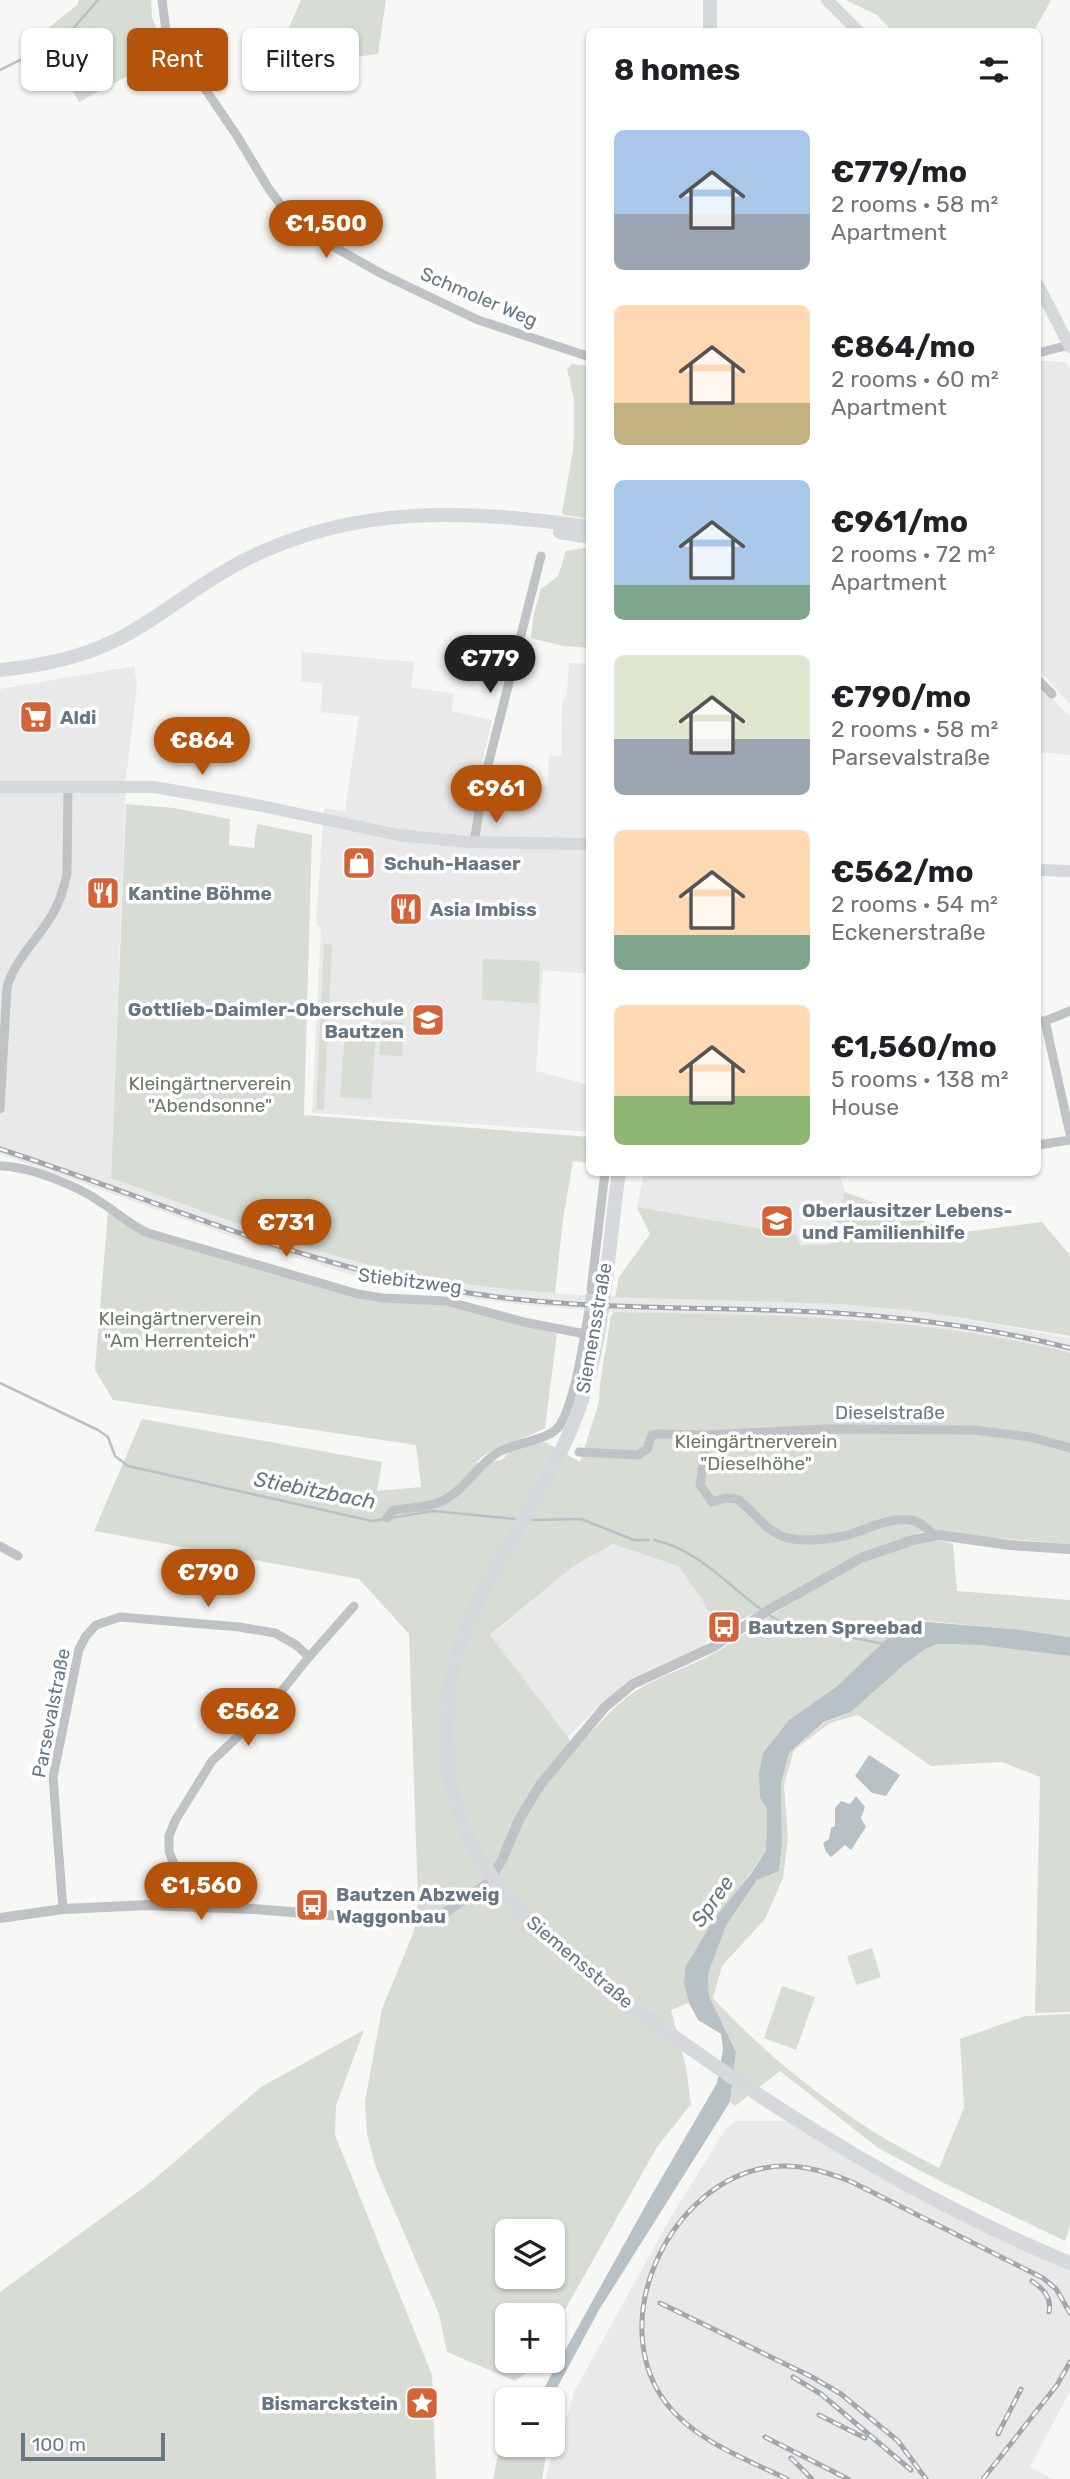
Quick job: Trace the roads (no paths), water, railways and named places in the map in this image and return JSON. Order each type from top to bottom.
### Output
[{"type":"main road","points":[[710,0],[710,28]]},
{"type":"main road","points":[[827,0],[855,28]]},
{"type":"main road","points":[[1041,291],[1069,346]]},
{"type":"main road","points":[[0,670],[66,660],[113,642],[240,562],[267,549],[319,531],[368,520],[428,514],[460,514],[586,527]]},
{"type":"main road","points":[[506,518],[549,530],[586,536]]},
{"type":"main road","points":[[0,788],[128,786],[170,789],[398,835],[474,842],[586,845]]},
{"type":"main road","points":[[1041,870],[1070,871]]},
{"type":"main road","name":"Siemensstraße","points":[[618,1176],[590,1370],[569,1434],[485,1587],[464,1635],[454,1668],[446,1709],[447,1754],[457,1807],[474,1849],[492,1877],[519,1910],[550,1940],[610,1990],[777,2108],[925,2194],[1070,2263]]},
{"type":"street","name":"Schmoler Weg","points":[[162,0],[166,31],[269,189],[284,208],[320,239],[467,315],[586,356]]},
{"type":"street","points":[[1041,352],[1069,346]]},
{"type":"street","points":[[474,842],[485,777],[541,556]]},
{"type":"street","points":[[1041,683],[1052,694]]},
{"type":"street","points":[[1,1109],[7,987],[21,958],[54,913],[65,885],[68,788]]},
{"type":"street","points":[[1070,1011],[1041,1021],[1070,1134]]},
{"type":"street","points":[[1041,1145],[1070,1140]]},
{"type":"street","name":"Stiebitzweg","points":[[0,1166],[51,1178],[74,1187],[148,1233],[317,1283],[383,1298],[446,1301],[524,1322],[585,1334]]},
{"type":"street","points":[[591,1290],[605,1176]]},
{"type":"street","points":[[387,1518],[388,1513],[393,1510],[440,1502],[495,1454],[558,1429],[570,1396],[588,1316]]},
{"type":"street","name":"Dieselstraße","points":[[579,1452],[638,1455],[647,1449],[652,1435],[825,1429],[974,1430],[1030,1437],[1070,1448]]},
{"type":"street","points":[[707,1435],[700,1477],[702,1490],[712,1502],[737,1499],[765,1527],[779,1534],[795,1539],[822,1539],[904,1520],[919,1522],[933,1535]]},
{"type":"street","points":[[0,1918],[63,1909],[190,1905],[414,1920],[431,1917],[452,1909],[492,1877],[523,1813],[540,1785],[612,1700],[642,1679],[713,1647],[770,1609],[861,1558],[933,1535],[1010,1545],[1070,1549]]},
{"type":"street","points":[[0,1546],[18,1556]]},
{"type":"street","points":[[190,1905],[169,1851],[169,1836],[175,1821],[212,1761],[268,1708],[354,1606]]},
{"type":"street","name":"Parsevalstraße","points":[[63,1909],[53,1777],[79,1649],[96,1625],[120,1617],[239,1627],[275,1633],[296,1645],[309,1657]]},
{"type":"waterway","points":[[0,70],[65,38],[98,0]]},
{"type":"waterway","name":"Stiebitzbach","points":[[0,1383],[98,1430],[108,1437],[115,1456],[128,1466],[372,1521],[433,1511],[516,1519]]},
{"type":"waterway","name":"Stiebitzbach","points":[[529,1520],[581,1519],[634,1540],[649,1540]]},
{"type":"waterway","name":"Stiebitzbach","points":[[654,1540],[685,1551],[762,1610]]},
{"type":"waterway","name":"Stiebitzbach","points":[[767,1614],[781,1622],[797,1621],[815,1630],[884,1644]]},
{"type":"tunnel","points":[[588,1316],[591,1290]]},
{"type":"railway","points":[[0,1149],[303,1254],[427,1286],[490,1296],[576,1304],[793,1311],[895,1318],[954,1325],[1070,1348]]},
{"type":"railway","points":[[787,2479],[722,2448],[691,2428],[666,2403],[649,2371],[642,2336],[645,2300],[655,2264],[673,2232],[697,2204],[726,2182],[759,2169],[783,2166],[807,2168],[852,2182],[1043,2278],[1056,2289],[1070,2313]]},
{"type":"railway","points":[[1032,2281],[1046,2294],[1049,2312]]},
{"type":"railway","points":[[660,2303],[812,2377],[841,2394],[898,2441],[926,2479]]},
{"type":"railway","points":[[983,2479],[1057,2385],[1070,2362]]},
{"type":"railway","points":[[793,2377],[821,2394],[911,2470]]},
{"type":"railway","points":[[998,2434],[1021,2389]]},
{"type":"railway","points":[[819,2415],[865,2438]]},
{"type":"railway","points":[[765,2437],[848,2479]]},
{"type":"railway","points":[[791,2458],[812,2479]]},
{"type":"place","name":"Aldi","points":[[36,717]]},
{"type":"place","name":"Schuh-Haaser","points":[[359,863]]},
{"type":"place","name":"Kantine Böhme","points":[[103,893]]},
{"type":"place","name":"Asia Imbiss","points":[[406,909]]},
{"type":"place","name":"Gottlieb-Daimler-Oberschule Bautzen","points":[[428,1020]]},
{"type":"place","name":"Oberlausitzer Lebens- und Familienhilfe","points":[[777,1221]]},
{"type":"place","name":"Bautzen Spreebad","points":[[724,1627]]},
{"type":"place","name":"Bautzen Abzweig Waggonbau","points":[[312,1905]]},
{"type":"place","name":"Bismarckstein","points":[[422,2403]]},
{"type":"park label","name":"Kleingärtnerverein \"Abendsonne\"","points":[[210,1094]]},
{"type":"park label","name":"Kleingärtnerverein \"Am Herrenteich\"","points":[[180,1329]]},
{"type":"park label","name":"Kleingärtnerverein \"Dieselhöhe\"","points":[[756,1452]]},
{"type":"water label","name":"Spree","points":[[712,1901]]}]
